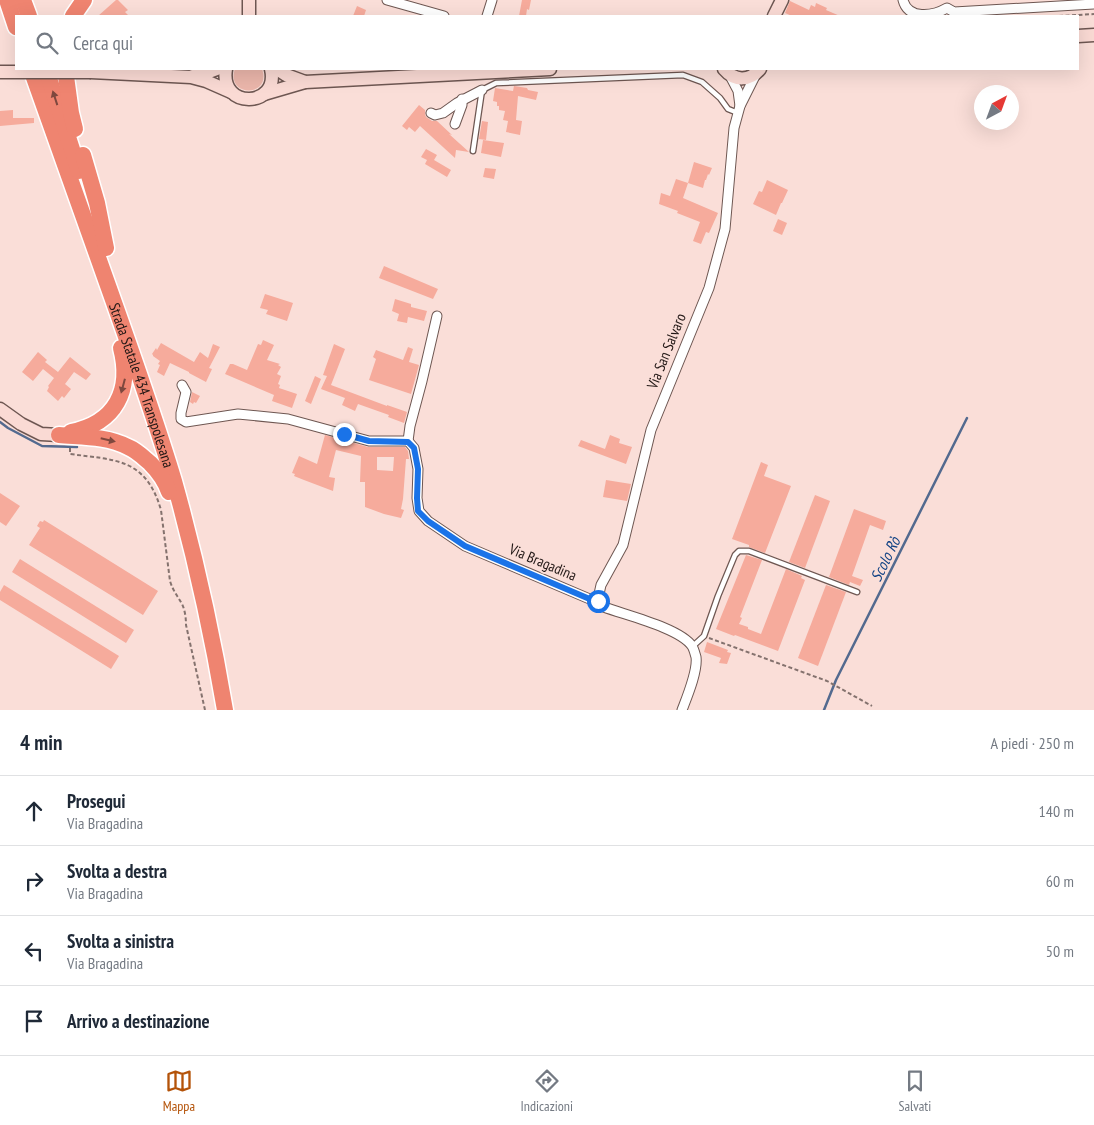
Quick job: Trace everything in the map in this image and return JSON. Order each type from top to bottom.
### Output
[{"type":"highway","points":[[7,0],[15,24]]},
{"type":"highway","points":[[23,0],[29,15]]},
{"type":"highway","points":[[74,15],[84,0]]},
{"type":"highway","name":"Strada Statale 434 Transpolesana","points":[[31,70],[161,441],[181,507],[207,618],[225,710]]},
{"type":"highway","name":"Strada Statale 434 Transpolesana","points":[[46,70],[75,160],[184,478],[219,617],[236,710]]},
{"type":"highway","points":[[65,70],[71,113],[97,203],[106,248]]},
{"type":"highway","points":[[60,435],[78,431],[94,425],[103,419],[118,401],[125,377],[125,360],[92,262],[85,221]]},
{"type":"highway","points":[[60,435],[108,439],[129,447],[159,472],[166,483],[172,500],[193,586],[207,618]]},
{"type":"main road","points":[[249,0],[249,15]]},
{"type":"main road","points":[[774,15],[782,0]]},
{"type":"main road","points":[[1079,36],[1094,35]]},
{"type":"main road","points":[[191,77],[214,70]]},
{"type":"main road","points":[[226,70],[225,78],[231,92]]},
{"type":"main road","points":[[264,94],[272,82],[271,70]]},
{"type":"main road","points":[[278,70],[305,82]]},
{"type":"main road","points":[[0,72],[91,72],[191,77],[206,81],[247,99],[305,82],[531,70]]},
{"type":"main road","points":[[725,70],[733,76],[743,79],[750,77],[759,70]]},
{"type":"main road","points":[[0,409],[41,434],[60,435]]},
{"type":"street","points":[[387,0],[440,15]]},
{"type":"street","points":[[487,15],[492,0]]},
{"type":"street","points":[[903,0],[908,9],[919,15],[939,13],[946,4],[954,12],[1094,4]]},
{"type":"street","name":"Via San Salvaro","points":[[725,70],[738,91],[739,110]]},
{"type":"street","name":"Via San Salvaro","points":[[598,601],[601,585],[623,545],[651,430],[709,288],[725,229],[734,128],[739,110],[759,70]]},
{"type":"street","points":[[431,113],[444,113],[462,99],[482,90]]},
{"type":"street","points":[[455,124],[462,105],[462,99]]},
{"type":"street","points":[[182,385],[186,392],[181,419],[186,422],[238,414],[288,419],[369,441],[408,442],[410,426],[437,316]]},
{"type":"street","name":"Via Bragadina","points":[[408,442],[414,448],[418,469],[418,511],[428,521],[465,546],[598,601],[604,607],[659,626],[680,636],[692,647]]},
{"type":"street","points":[[682,710],[693,678],[696,658],[692,647]]},
{"type":"lane","points":[[473,151],[482,90],[496,83],[683,75],[702,82],[720,98],[728,109],[739,110]]},
{"type":"lane","points":[[692,647],[704,636],[718,596],[735,555],[739,551],[749,551],[857,592]]},
{"type":"path","points":[[1076,15],[1094,14]]},
{"type":"path","points":[[70,454],[110,459],[134,468],[144,477],[158,500],[172,591],[182,604],[185,612],[186,625],[205,710]]},
{"type":"path","points":[[704,636],[827,681],[872,706]]},
{"type":"shaded area","points":[[235,70],[262,70],[261,85],[255,89],[242,89],[236,85]]},
{"type":"building","points":[[116,0],[128,10],[125,12],[128,15],[99,15]]},
{"type":"building","points":[[522,0],[531,0],[526,15],[519,15]]},
{"type":"building","points":[[790,1],[809,10],[811,5],[815,7],[816,3],[838,15],[790,15],[785,13]]},
{"type":"building","points":[[357,6],[366,10],[364,15],[353,15]]},
{"type":"building","points":[[514,86],[538,92],[536,100],[518,96],[516,120],[522,121],[520,135],[506,132],[508,121],[503,120],[505,111],[499,110],[497,102],[493,101],[495,88],[513,91]]},
{"type":"building","points":[[419,105],[425,110],[426,117],[432,121],[437,121],[469,152],[456,150],[455,158],[420,126],[415,132],[409,127],[407,130],[402,126]]},
{"type":"building","points":[[13,110],[13,118],[34,118],[34,123],[0,126],[0,111]]},
{"type":"building","points":[[482,121],[488,122],[486,140],[479,139]]},
{"type":"building","points":[[483,140],[504,143],[501,157],[481,153]]},
{"type":"building","points":[[426,149],[437,155],[434,160],[451,170],[447,177],[425,164],[427,160],[421,157]]},
{"type":"building","points":[[694,162],[712,168],[703,188],[688,183]]},
{"type":"building","points":[[485,168],[496,169],[494,179],[483,177]]},
{"type":"building","points":[[676,179],[688,183],[683,198],[718,213],[709,233],[706,232],[701,244],[693,241],[700,222],[659,204],[661,193],[670,196]]},
{"type":"building","points":[[767,180],[788,190],[776,215],[753,204],[759,191],[762,192]]},
{"type":"building","points":[[778,219],[787,223],[782,235],[773,231]]},
{"type":"building","points":[[384,266],[438,289],[433,299],[379,278]]},
{"type":"building","points":[[265,294],[293,303],[287,321],[266,314],[268,310],[260,308]]},
{"type":"building","points":[[395,299],[411,304],[411,307],[427,311],[424,321],[408,317],[407,323],[397,321],[399,314],[392,311]]},
{"type":"building","points":[[263,340],[274,345],[267,360],[280,364],[278,365],[281,367],[277,374],[281,376],[278,384],[280,385],[279,388],[297,394],[292,408],[272,401],[274,395],[225,374],[230,364],[247,370],[258,344],[261,345]]},
{"type":"building","points":[[161,343],[194,362],[200,352],[208,358],[213,344],[220,347],[209,368],[212,369],[206,382],[170,363],[164,376],[157,372],[160,361],[152,354]]},
{"type":"building","points":[[334,344],[345,349],[331,385],[407,412],[404,423],[388,417],[389,415],[358,404],[355,411],[342,405],[345,398],[321,389],[327,376],[323,375]]},
{"type":"building","points":[[408,347],[413,349],[409,362],[419,365],[411,394],[369,380],[376,359],[373,357],[376,350],[403,360]]},
{"type":"building","points":[[38,352],[47,360],[45,362],[58,372],[70,357],[91,374],[86,380],[74,372],[65,384],[71,389],[64,398],[62,396],[58,401],[47,391],[54,378],[43,369],[33,381],[22,372]]},
{"type":"building","points":[[315,376],[321,379],[311,404],[305,401]]},
{"type":"building","points":[[192,392],[200,396],[196,403],[194,402],[193,404],[190,402]]},
{"type":"building","points":[[325,435],[368,447],[405,447],[408,451],[409,459],[406,459],[401,509],[404,510],[401,518],[365,507],[365,482],[360,482],[361,456],[336,450],[329,477],[335,478],[333,491],[294,476],[295,474],[292,473],[299,456],[317,464]],"holes":[[[377,457],[394,457],[393,471],[377,470]]]},
{"type":"building","points":[[610,435],[620,439],[619,443],[632,447],[626,464],[578,446],[581,440],[605,449]]},
{"type":"building","points":[[761,462],[768,465],[764,476],[791,486],[765,553],[732,539]]},
{"type":"building","points":[[606,480],[631,484],[627,501],[603,497]]},
{"type":"building","points":[[0,493],[20,506],[6,526],[0,522]]},
{"type":"building","points":[[815,495],[830,501],[805,568],[789,562]]},
{"type":"building","points":[[854,509],[886,521],[883,530],[870,525],[852,576],[863,580],[860,586],[850,582],[849,585],[829,577]]},
{"type":"building","points":[[44,520],[158,591],[143,615],[29,545],[40,528],[37,526],[40,521],[43,522]]},
{"type":"building","points":[[746,555],[762,560],[740,617],[742,618],[739,624],[748,627],[748,629],[761,634],[786,569],[802,576],[801,578],[805,580],[778,651],[716,629]]},
{"type":"building","points":[[20,559],[134,630],[126,643],[12,572]]},
{"type":"building","points":[[4,585],[119,656],[111,669],[0,600],[0,592]]},
{"type":"building","points":[[826,585],[846,592],[818,666],[798,658]]},
{"type":"building","points":[[707,642],[731,653],[727,664],[719,663],[721,658],[704,652]]},
{"type":"waterway","name":"Scolo Rò","points":[[824,710],[836,680],[967,418]]},
{"type":"waterway","points":[[0,422],[42,446],[77,447]]},
{"type":"route","points":[[344,434],[369,441],[408,442],[414,448],[418,469],[418,511],[428,521],[465,546],[598,601]]}]
